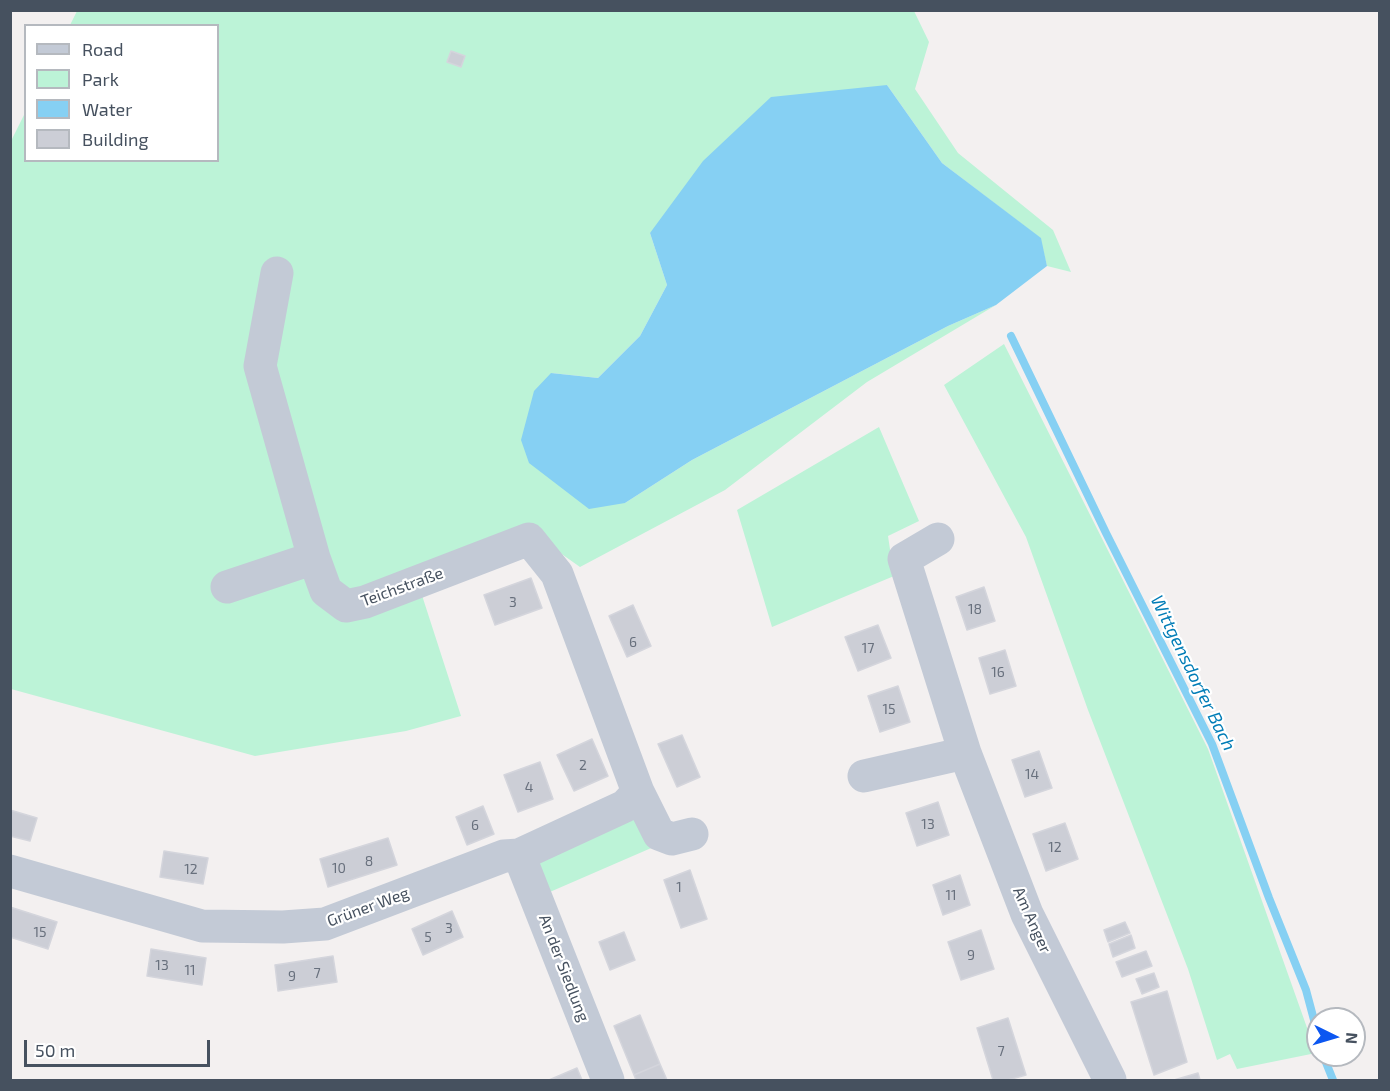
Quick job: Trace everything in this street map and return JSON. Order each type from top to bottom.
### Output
[{"type":"street","name":"Teichstraße","points":[[277,273],[260,366],[314,558],[326,591],[346,606],[365,602],[529,539],[557,574],[638,792],[659,834],[672,839],[692,834]]},
{"type":"street","name":"Am Anger","points":[[938,539],[904,559],[965,753],[1027,914],[1110,1080]]},
{"type":"street","points":[[227,587],[314,558]]},
{"type":"street","points":[[864,776],[965,753]]},
{"type":"street","name":"Grüner Weg","points":[[10,871],[202,926],[282,927],[326,924],[504,856],[519,855],[625,807],[638,792]]},
{"type":"street","name":"An der Siedlung","points":[[519,855],[608,1080]]},
{"type":"green space","points":[[77,11],[914,11],[929,42],[915,89],[958,153],[1053,230],[1071,272],[1047,266],[1040,238],[942,163],[887,85],[650,233],[667,285],[640,336],[598,378],[551,373],[625,503],[692,460],[948,326],[996,305],[867,382],[725,490],[580,567],[532,533],[418,583],[461,716],[406,731],[255,756],[11,689],[10,143],[24,115],[24,162],[219,162],[219,24],[70,24]]},
{"type":"green space","points":[[1004,344],[1208,749],[1306,1025],[1306,1055],[1237,1069],[1230,1054],[1217,1060],[1188,969],[1088,710],[1026,537],[944,385]]},
{"type":"green space","points":[[879,427],[919,521],[888,536],[894,576],[772,627],[737,510]]},
{"type":"green space","points":[[625,806],[672,839],[536,898],[519,855]]},
{"type":"water","points":[[887,85],[942,163],[1041,238],[1047,266],[996,305],[948,326],[692,460],[625,503],[589,509],[529,463],[521,440],[534,391],[551,373],[598,378],[640,336],[667,285],[650,233],[703,161],[771,97]]},
{"type":"building","points":[[451,51],[465,56],[461,67],[447,62]]},
{"type":"building","points":[[531,578],[542,608],[495,625],[484,595]]},
{"type":"building","points":[[984,587],[995,621],[967,630],[956,597]]},
{"type":"building","points":[[633,605],[651,646],[627,657],[609,616]]},
{"type":"building","points":[[878,625],[891,658],[858,671],[845,637]]},
{"type":"building","points":[[1005,650],[1016,686],[990,694],[979,658]]},
{"type":"building","points":[[898,686],[910,722],[880,732],[868,696]]},
{"type":"building","points":[[682,735],[700,777],[677,787],[658,744]]},
{"type":"building","points":[[592,739],[608,776],[574,791],[557,755]]},
{"type":"building","points":[[1039,751],[1052,788],[1025,797],[1012,760]]},
{"type":"building","points":[[540,762],[553,799],[518,812],[504,775]]},
{"type":"building","points":[[938,802],[949,835],[917,846],[906,813]]},
{"type":"building","points":[[483,806],[494,834],[467,845],[456,817]]},
{"type":"building","points":[[10,810],[37,818],[30,841],[10,836]]},
{"type":"building","points":[[1065,823],[1078,859],[1046,871],[1033,834]]},
{"type":"building","points":[[388,838],[397,865],[328,887],[320,859]]},
{"type":"building","points":[[164,851],[208,858],[203,884],[160,877]]},
{"type":"building","points":[[690,870],[707,919],[681,928],[664,880]]},
{"type":"building","points":[[960,875],[970,905],[943,915],[933,885]]},
{"type":"building","points":[[10,907],[57,922],[48,949],[10,937]]},
{"type":"building","points":[[452,911],[463,937],[423,955],[412,929]]},
{"type":"building","points":[[1125,922],[1130,933],[1108,942],[1104,930]]},
{"type":"building","points":[[981,930],[994,969],[961,980],[948,942]]},
{"type":"building","points":[[624,932],[635,960],[610,970],[599,942]]},
{"type":"building","points":[[1131,935],[1135,948],[1113,957],[1109,944]]},
{"type":"building","points":[[151,949],[206,958],[202,985],[147,976]]},
{"type":"building","points":[[1146,951],[1152,966],[1122,977],[1116,962]]},
{"type":"building","points":[[333,956],[337,982],[278,991],[275,965]]},
{"type":"building","points":[[1154,973],[1159,987],[1142,994],[1136,979]]},
{"type":"building","points":[[1167,991],[1187,1062],[1154,1075],[1131,1002]]},
{"type":"building","points":[[640,1015],[660,1064],[634,1075],[614,1026]]},
{"type":"building","points":[[1008,1018],[1026,1075],[1008,1080],[993,1080],[977,1028]]},
{"type":"building","points":[[660,1064],[667,1080],[636,1080],[634,1075]]},
{"type":"building","points":[[577,1068],[582,1080],[549,1080]]},
{"type":"building","points":[[1198,1073],[1200,1080],[1174,1080]]},
{"type":"waterway","name":"Wittgensdorfer Bach","points":[[1011,336],[1106,533],[1212,744],[1311,1007]]},
{"type":"waterway","name":"Wittgensdorfer Bach","points":[[1328,1067],[1333,1080]]}]
